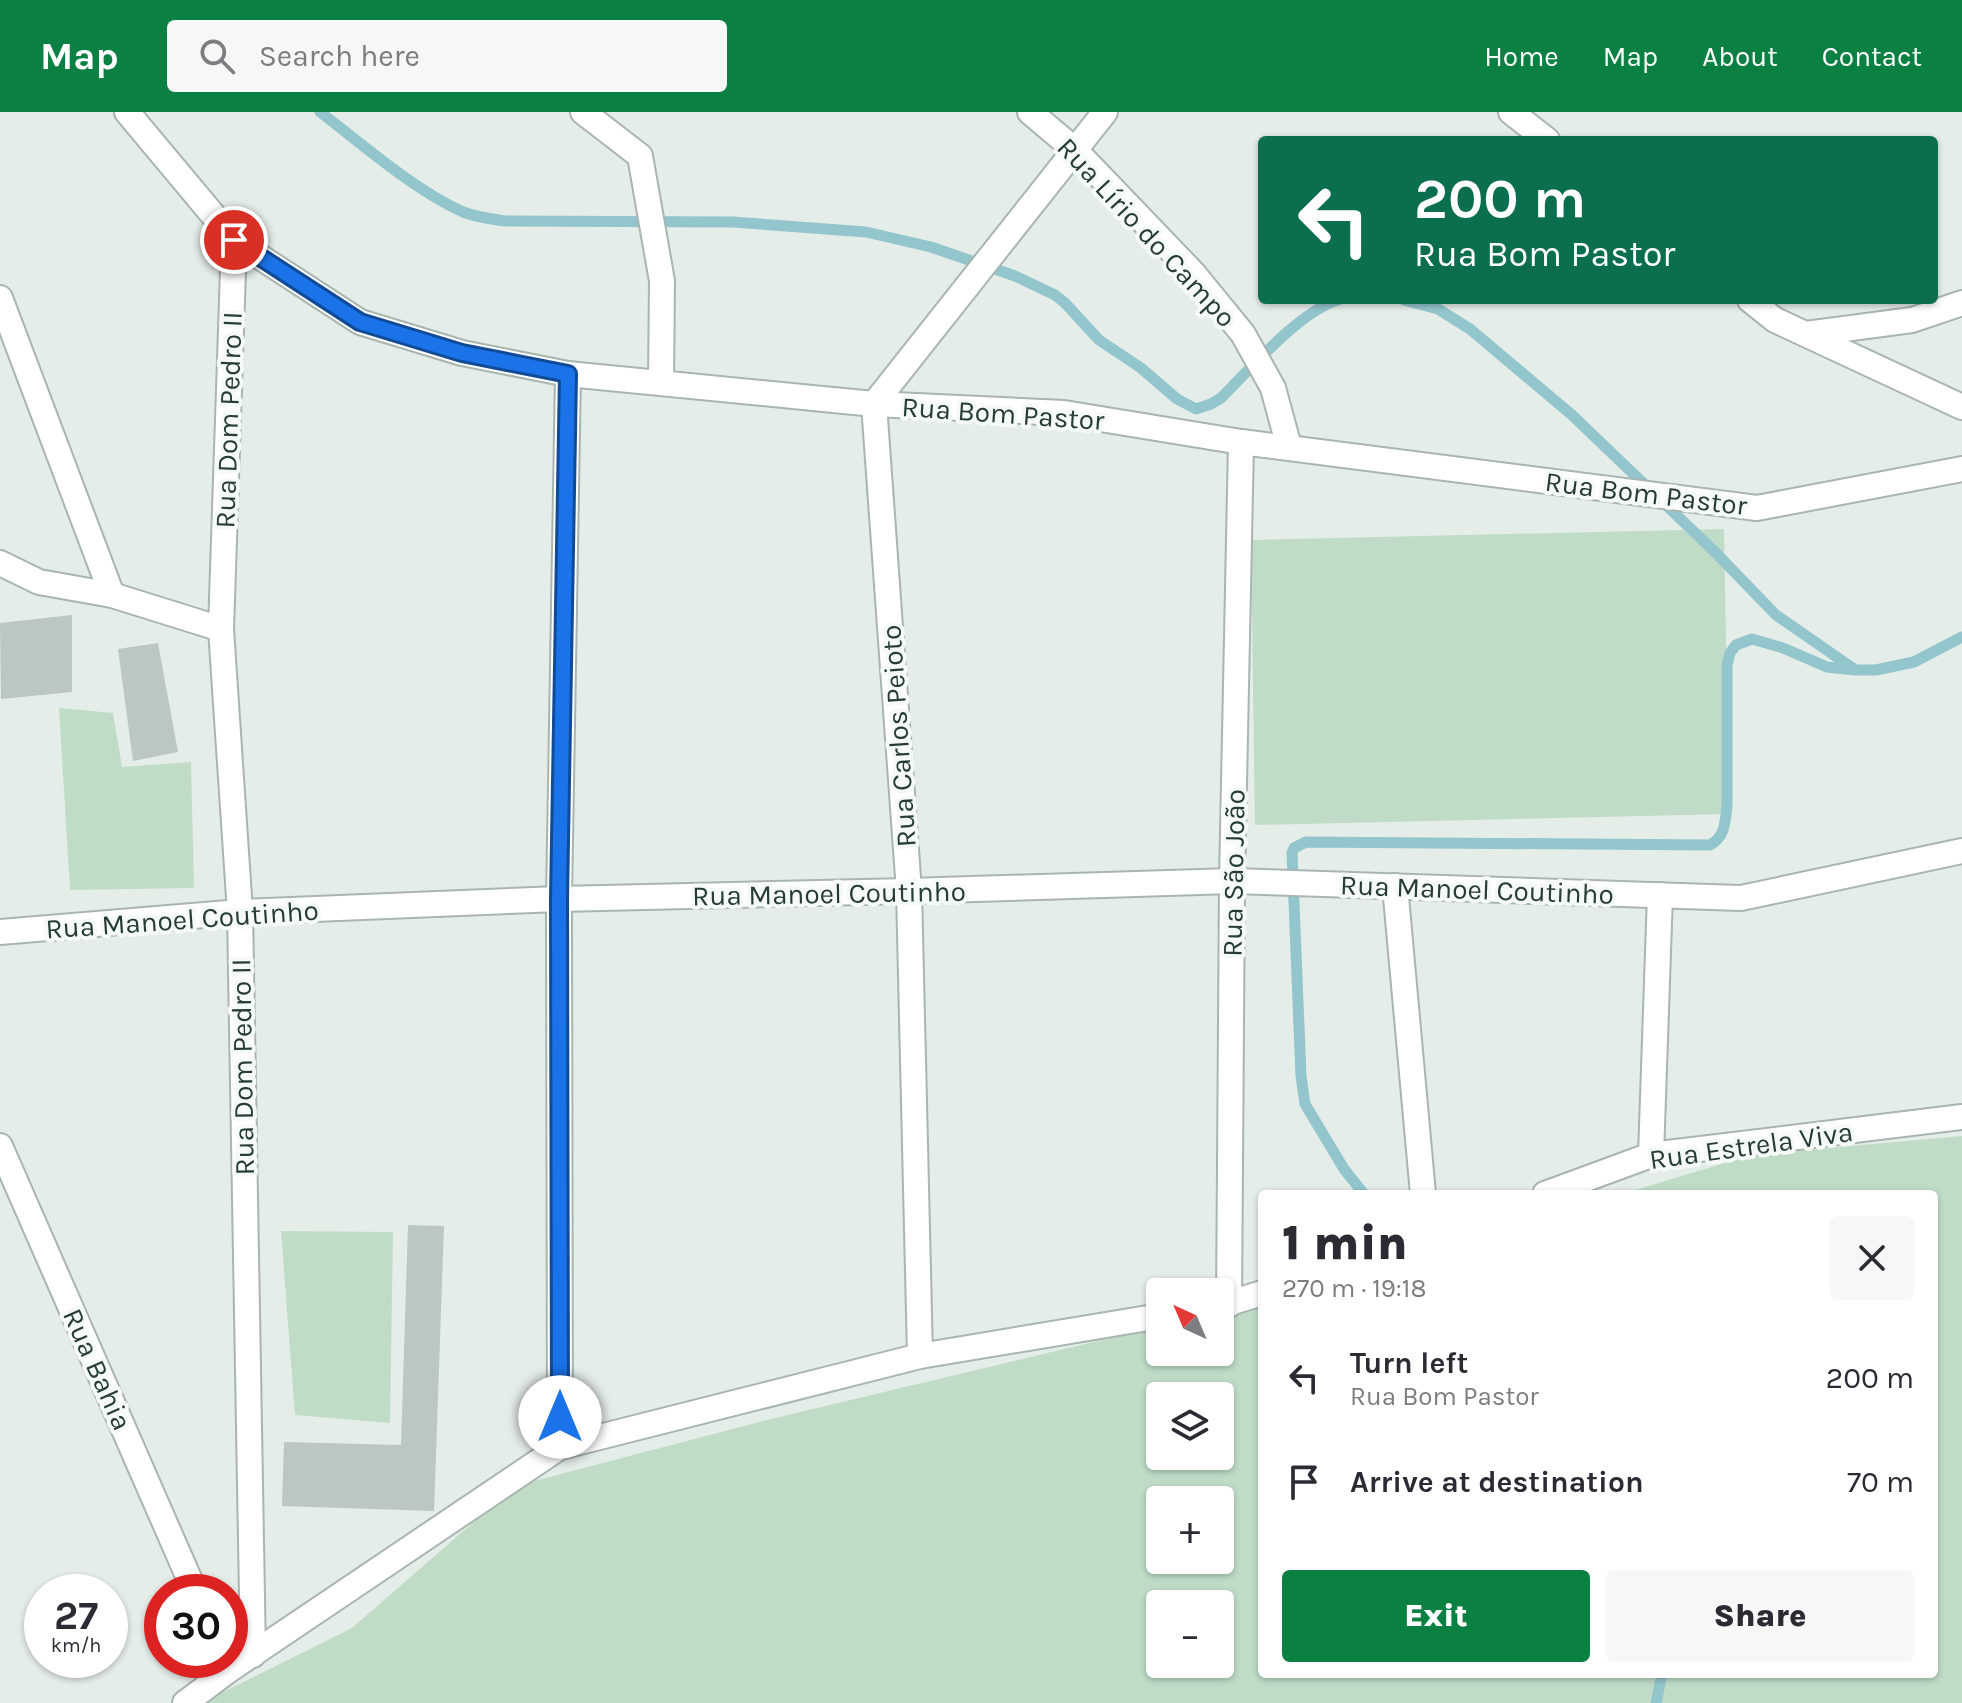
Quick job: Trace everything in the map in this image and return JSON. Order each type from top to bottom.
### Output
[{"type":"street","name":"Rua Bom Pastor","points":[[127,112],[234,240],[360,322],[462,353],[568,374],[874,404],[1064,413],[1241,442],[1757,508],[1962,469]]},
{"type":"street","points":[[583,112],[640,156],[662,281],[661,383]]},
{"type":"street","name":"Rua Lírio do Campo","points":[[1030,112],[1075,150],[1194,274],[1243,334],[1273,388],[1289,447]]},
{"type":"street","points":[[874,404],[1105,112]]},
{"type":"street","points":[[1511,112],[1542,136]]},
{"type":"street","name":"Rua Dom Pedro II","points":[[234,240],[221,629],[240,912],[253,1655]]},
{"type":"street","points":[[0,298],[112,595]]},
{"type":"street","points":[[1806,334],[1912,320],[1962,303]]},
{"type":"street","points":[[1755,304],[1775,320],[1962,407]]},
{"type":"street","points":[[560,1447],[559,899],[568,374]]},
{"type":"street","name":"Rua Carlos Peioto","points":[[874,404],[909,891],[920,1356]]},
{"type":"street","name":"Rua São João","points":[[1225,1278],[1241,442]]},
{"type":"street","points":[[0,563],[39,582],[112,595],[221,629]]},
{"type":"street","name":"Rua Manoel Coutinho","points":[[0,932],[240,912],[559,899],[1232,881],[1741,898],[1962,851]]},
{"type":"street","points":[[1395,886],[1423,1190]]},
{"type":"street","points":[[1651,1155],[1660,895]]},
{"type":"street","name":"Rua Estrela Viva","points":[[1556,1190],[1651,1155],[1962,1117]]},
{"type":"street","name":"Rua Bahia","points":[[0,1146],[187,1574]]},
{"type":"street","points":[[1234,1302],[1258,1294]]},
{"type":"street","points":[[248,1657],[560,1447],[920,1356],[1146,1318]]},
{"type":"street","points":[[185,1703],[213,1678]]},
{"type":"green space","points":[[1724,529],[1729,814],[1255,825],[1251,540]]},
{"type":"green space","points":[[59,708],[113,713],[122,767],[191,762],[194,888],[70,890]]},
{"type":"green space","points":[[1962,1136],[1962,1703],[201,1703],[352,1628],[515,1486],[767,1420],[1146,1329],[1146,1366],[1234,1366],[1234,1308],[1258,1302],[1258,1678],[1938,1678],[1938,1190],[1635,1190],[1751,1155]]},
{"type":"green space","points":[[281,1231],[393,1232],[390,1423],[295,1415]]},
{"type":"building","points":[[72,615],[72,692],[1,699],[0,623]]},
{"type":"building","points":[[158,643],[178,752],[133,761],[118,649]]},
{"type":"building","points":[[408,1225],[444,1226],[434,1511],[282,1506],[284,1442],[401,1445]]},
{"type":"waterway","points":[[320,112],[426,192],[478,217],[505,221],[733,222],[866,232],[931,247],[1015,276],[1055,295],[1099,340],[1141,368],[1177,399],[1196,409],[1221,398],[1292,328],[1328,304]]},
{"type":"waterway","points":[[1419,304],[1438,309],[1470,329],[1572,415],[1776,615],[1854,669]]},
{"type":"waterway","points":[[1361,1190],[1344,1169],[1305,1104],[1301,1076],[1294,848],[1306,842],[1710,845],[1721,834],[1726,818],[1727,665],[1736,645],[1752,639],[1783,648],[1827,667],[1876,670],[1914,662],[1962,637]]},
{"type":"waterway","points":[[1656,1703],[1661,1678]]},
{"type":"route","points":[[234,240],[360,322],[462,353],[568,374],[559,899],[560,1417]]}]
